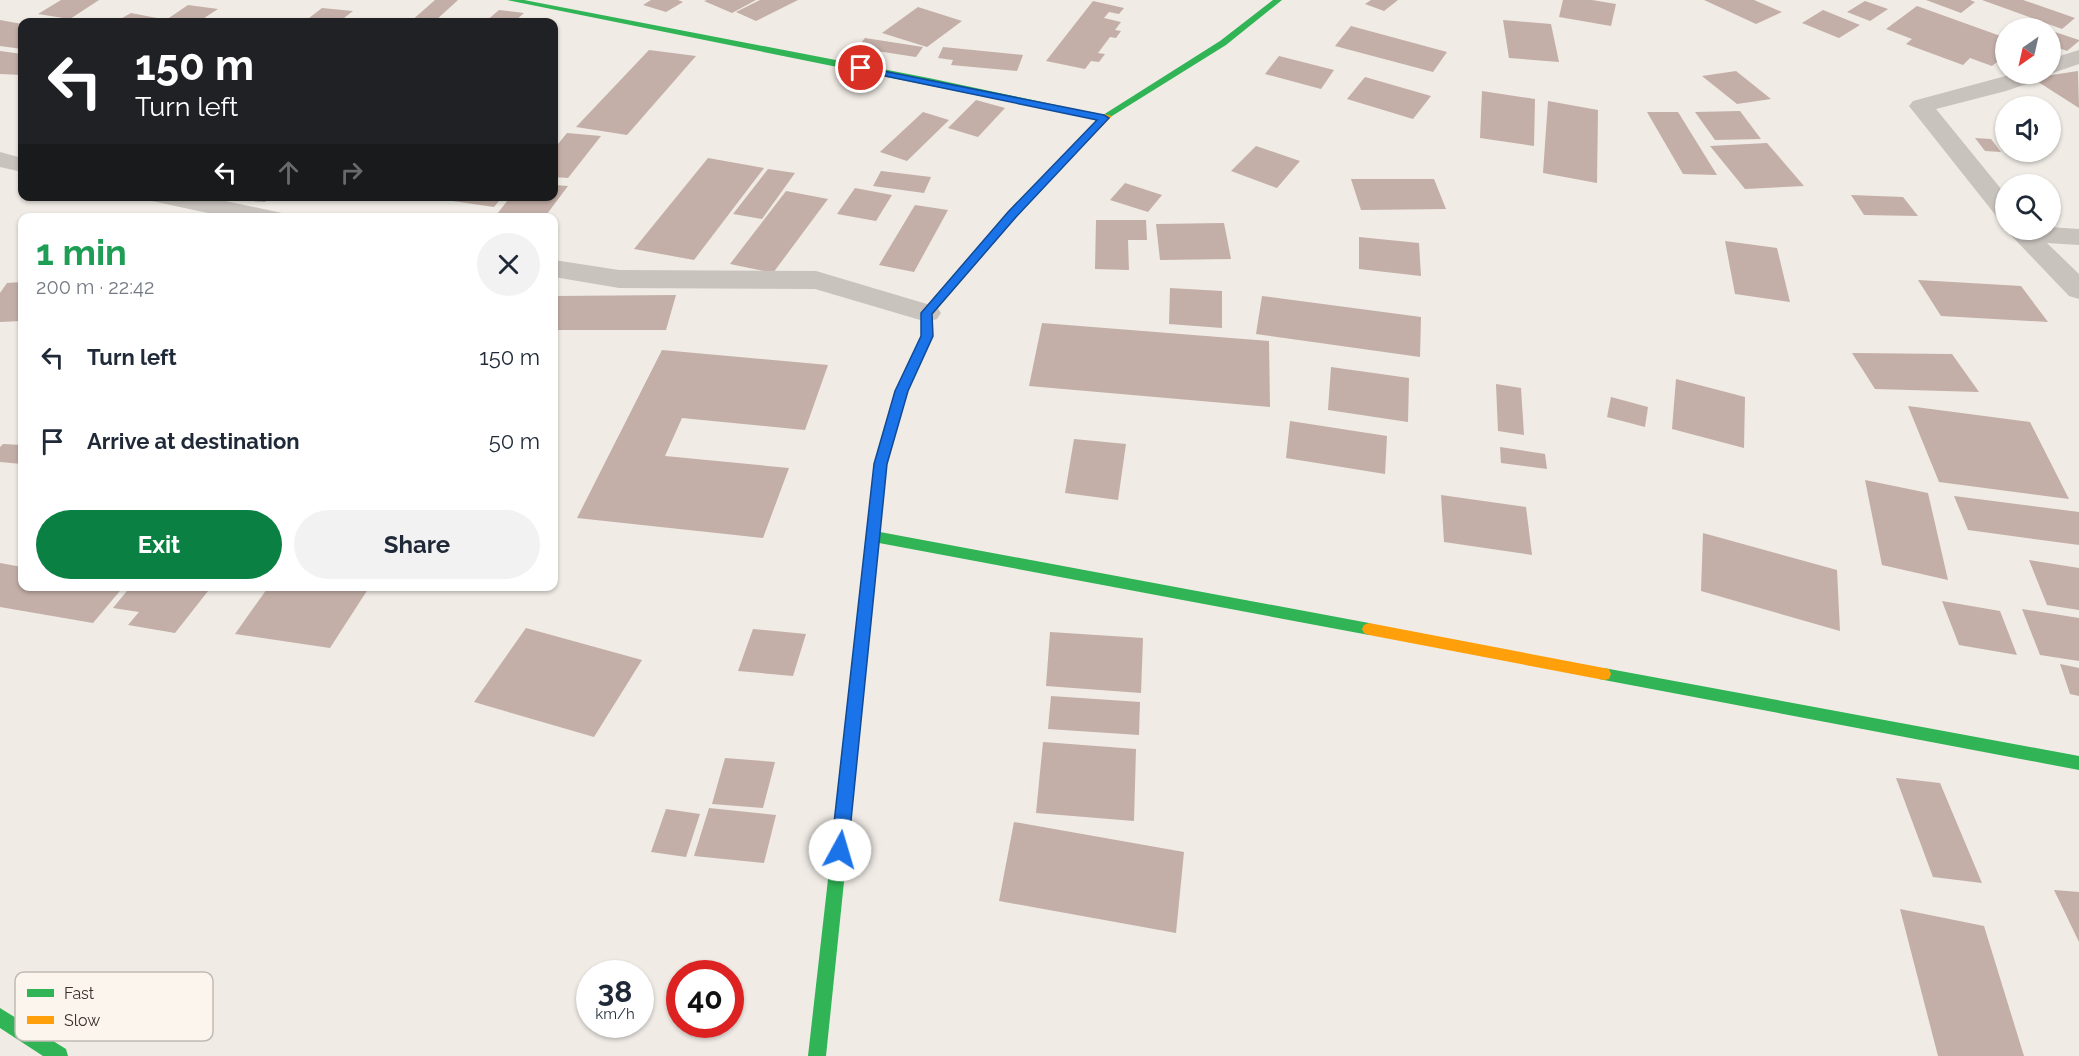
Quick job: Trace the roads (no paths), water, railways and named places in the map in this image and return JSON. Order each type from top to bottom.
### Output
[{"type":"street","points":[[511,0],[929,81],[1104,118]]},
{"type":"street","points":[[817,1056],[880,464],[902,391],[927,336],[927,313],[1012,214],[1104,118],[1223,43],[1278,0]]},
{"type":"street","points":[[2061,63],[2079,57]]},
{"type":"street","points":[[1995,198],[1922,106],[2004,84]]},
{"type":"street","points":[[0,159],[18,164]]},
{"type":"street","points":[[186,201],[248,213]]},
{"type":"street","points":[[2061,235],[2079,237]]},
{"type":"street","points":[[2030,240],[2079,290]]},
{"type":"street","points":[[558,270],[619,279],[816,280],[927,313]]},
{"type":"street","points":[[873,536],[2079,763]]},
{"type":"street","points":[[0,1017],[15,1027]]},
{"type":"street","points":[[36,1041],[59,1056]]}]
